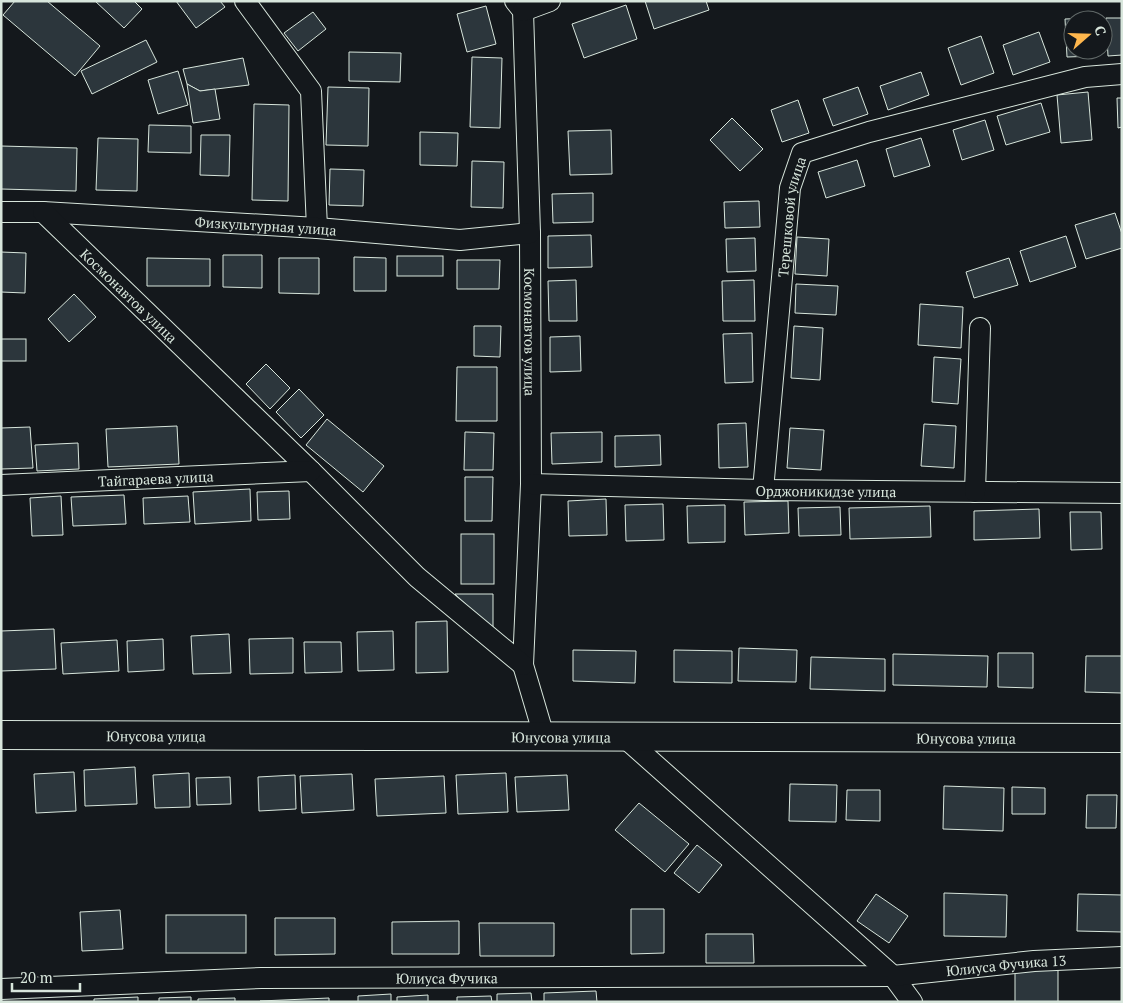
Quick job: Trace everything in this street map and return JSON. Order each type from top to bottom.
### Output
[{"type":"main road","name":"Юнусова улица","points":[[1,735],[1122,738]]},
{"type":"street","points":[[245,1],[311,91],[317,228]]},
{"type":"street","points":[[519,6],[550,1]]},
{"type":"street","name":"Космонавтов улица","points":[[519,6],[530,233],[531,484],[523,665],[544,736]]},
{"type":"street","name":"Терешковой улица","points":[[763,490],[790,188],[802,153],[869,132],[1085,77],[1122,74]]},
{"type":"street","name":"Физкультурная улица","points":[[1,212],[42,212],[317,228],[460,240],[530,233]]},
{"type":"street","name":"Космонавтов улица","points":[[42,212],[311,471],[417,577],[523,665]]},
{"type":"street","points":[[975,492],[980,328]]},
{"type":"street","name":"Тайгараева улица","points":[[1,485],[311,471]]},
{"type":"street","name":"Орджоникидзе улица","points":[[531,484],[763,490],[1122,493]]},
{"type":"street","points":[[624,737],[892,976],[912,1002]]},
{"type":"street","name":"Юлиуса Фучика 13","points":[[892,976],[1034,961],[1122,957]]},
{"type":"street","name":"Юлиуса Фучика","points":[[1,989],[262,978],[892,976]]},
{"type":"building","points":[[15,1],[47,1],[100,46],[75,76],[3,15]]},
{"type":"building","points":[[95,1],[134,1],[142,9],[124,28]]},
{"type":"building","points":[[176,1],[220,1],[225,7],[196,28]]},
{"type":"building","points":[[645,1],[706,1],[709,10],[654,29]]},
{"type":"building","points":[[626,5],[637,39],[584,58],[572,24]]},
{"type":"building","points":[[486,6],[496,44],[467,52],[457,14]]},
{"type":"building","points":[[313,12],[326,29],[298,51],[284,33]]},
{"type":"building","points":[[1113,18],[1122,18],[1122,55],[1113,56]]},
{"type":"building","points":[[1039,32],[1050,62],[1013,75],[1003,45]]},
{"type":"building","points":[[981,36],[994,73],[961,85],[948,48]]},
{"type":"building","points":[[146,40],[157,62],[92,94],[81,71]]},
{"type":"building","points":[[349,52],[401,53],[400,82],[349,81]]},
{"type":"building","points":[[472,57],[502,58],[500,128],[470,127]]},
{"type":"building","points":[[243,58],[249,85],[200,91],[187,84],[183,69]]},
{"type":"building","points":[[178,71],[188,105],[158,114],[148,80]]},
{"type":"building","points":[[921,72],[929,95],[888,110],[880,86]]},
{"type":"building","points":[[187,84],[200,91],[215,89],[220,119],[193,123]]},
{"type":"building","points":[[328,87],[369,88],[368,146],[326,145]]},
{"type":"building","points":[[858,87],[868,114],[833,126],[823,99]]},
{"type":"building","points":[[1088,92],[1092,140],[1061,143],[1057,95]]},
{"type":"building","points":[[1117,98],[1122,98],[1122,127],[1118,128]]},
{"type":"building","points":[[798,100],[809,133],[782,142],[771,110]]},
{"type":"building","points":[[1041,103],[1050,132],[1006,145],[997,116]]},
{"type":"building","points":[[254,104],[289,105],[288,201],[252,200]]},
{"type":"building","points":[[732,118],[763,149],[740,171],[710,140]]},
{"type":"building","points":[[985,120],[994,150],[962,160],[953,130]]},
{"type":"building","points":[[149,125],[191,126],[191,153],[148,152]]},
{"type":"building","points":[[611,130],[612,174],[570,175],[568,131]]},
{"type":"building","points":[[420,132],[458,133],[457,166],[420,165]]},
{"type":"building","points":[[201,135],[230,135],[229,176],[200,175]]},
{"type":"building","points":[[98,138],[138,139],[137,191],[96,190]]},
{"type":"building","points":[[921,138],[930,166],[894,177],[886,149]]},
{"type":"building","points":[[1,146],[77,148],[76,191],[1,189]]},
{"type":"building","points":[[857,160],[865,186],[826,198],[818,172]]},
{"type":"building","points":[[472,161],[504,162],[503,208],[471,207]]},
{"type":"building","points":[[330,169],[364,170],[363,206],[329,205]]},
{"type":"building","points":[[593,193],[593,222],[553,223],[552,194]]},
{"type":"building","points":[[759,201],[760,227],[725,228],[724,202]]},
{"type":"building","points":[[1115,213],[1122,234],[1122,248],[1086,259],[1075,225]]},
{"type":"building","points":[[591,235],[592,267],[548,268],[548,236]]},
{"type":"building","points":[[1066,236],[1076,267],[1030,282],[1020,251]]},
{"type":"building","points":[[797,237],[829,239],[827,276],[795,274]]},
{"type":"building","points":[[755,238],[756,271],[727,272],[726,239]]},
{"type":"building","points":[[1,252],[26,253],[25,293],[1,292]]},
{"type":"building","points":[[223,255],[262,255],[262,288],[223,287]]},
{"type":"building","points":[[397,256],[443,256],[443,276],[397,276]]},
{"type":"building","points":[[354,257],[386,258],[386,291],[354,291]]},
{"type":"building","points":[[147,258],[210,259],[210,286],[147,286]]},
{"type":"building","points":[[279,258],[319,258],[319,294],[279,293]]},
{"type":"building","points":[[1009,258],[1018,285],[974,298],[966,272]]},
{"type":"building","points":[[457,260],[500,260],[499,289],[457,289]]},
{"type":"building","points":[[576,280],[577,321],[549,321],[548,281]]},
{"type":"building","points":[[754,280],[755,321],[723,321],[722,281]]},
{"type":"building","points":[[796,284],[838,286],[836,315],[795,313]]},
{"type":"building","points":[[74,294],[96,317],[69,342],[48,319]]},
{"type":"building","points":[[920,304],[963,307],[961,348],[918,345]]},
{"type":"building","points":[[474,326],[501,326],[500,357],[474,356]]},
{"type":"building","points":[[794,326],[823,328],[820,380],[791,378]]},
{"type":"building","points":[[752,333],[753,382],[725,383],[723,334]]},
{"type":"building","points":[[580,336],[581,371],[550,372],[550,337]]},
{"type":"building","points":[[1,339],[26,339],[26,361],[1,361]]},
{"type":"building","points":[[934,357],[961,359],[958,404],[932,402]]},
{"type":"building","points":[[266,364],[290,388],[270,409],[246,384]]},
{"type":"building","points":[[457,367],[497,367],[497,421],[456,421]]},
{"type":"building","points":[[299,389],[324,415],[301,438],[276,412]]},
{"type":"building","points":[[327,419],[384,466],[363,492],[306,445]]},
{"type":"building","points":[[746,423],[748,467],[719,468],[718,424]]},
{"type":"building","points":[[924,424],[956,426],[954,468],[921,466]]},
{"type":"building","points":[[177,426],[179,464],[108,467],[106,429]]},
{"type":"building","points":[[30,427],[33,468],[1,469],[1,428]]},
{"type":"building","points":[[790,428],[824,430],[821,470],[787,468]]},
{"type":"building","points":[[465,432],[494,433],[493,470],[464,470]]},
{"type":"building","points":[[602,432],[602,462],[552,464],[551,433]]},
{"type":"building","points":[[660,435],[661,465],[615,467],[615,436]]},
{"type":"building","points":[[78,443],[79,469],[37,471],[35,445]]},
{"type":"building","points":[[465,477],[493,477],[492,521],[465,521]]},
{"type":"building","points":[[250,489],[251,521],[195,524],[193,492]]},
{"type":"building","points":[[289,491],[290,519],[258,520],[257,492]]},
{"type":"building","points":[[124,495],[126,524],[73,526],[71,497]]},
{"type":"building","points":[[61,496],[63,535],[32,536],[30,498]]},
{"type":"building","points":[[188,496],[190,522],[144,524],[143,498]]},
{"type":"building","points":[[606,499],[607,535],[569,536],[568,501]]},
{"type":"building","points":[[788,501],[789,533],[745,535],[744,502]]},
{"type":"building","points":[[663,504],[664,540],[626,541],[625,505]]},
{"type":"building","points":[[725,505],[725,542],[688,543],[687,506]]},
{"type":"building","points":[[930,506],[931,537],[850,539],[849,508]]},
{"type":"building","points":[[840,507],[841,535],[799,536],[798,508]]},
{"type":"building","points":[[1039,509],[1040,538],[974,540],[974,511]]},
{"type":"building","points":[[1070,512],[1101,512],[1102,549],[1071,550]]},
{"type":"building","points":[[461,534],[494,534],[494,584],[461,584]]},
{"type":"building","points":[[455,594],[493,594],[493,631]]},
{"type":"building","points":[[447,621],[448,672],[416,673],[416,622]]},
{"type":"building","points":[[54,629],[56,669],[1,671],[1,631]]},
{"type":"building","points":[[393,631],[394,670],[358,671],[357,632]]},
{"type":"building","points":[[229,634],[231,673],[193,674],[191,636]]},
{"type":"building","points":[[293,638],[293,673],[250,674],[249,639]]},
{"type":"building","points":[[163,639],[164,670],[128,672],[127,641]]},
{"type":"building","points":[[117,640],[119,671],[63,674],[61,643]]},
{"type":"building","points":[[304,642],[341,642],[342,672],[305,673]]},
{"type":"building","points":[[739,648],[797,650],[796,682],[738,681]]},
{"type":"building","points":[[573,650],[636,651],[635,683],[573,681]]},
{"type":"building","points":[[674,650],[732,651],[732,683],[674,682]]},
{"type":"building","points":[[998,653],[1033,653],[1033,688],[998,687]]},
{"type":"building","points":[[893,654],[988,656],[987,687],[893,685]]},
{"type":"building","points":[[1086,656],[1122,656],[1122,693],[1085,692]]},
{"type":"building","points":[[811,657],[885,659],[885,691],[810,689]]},
{"type":"building","points":[[135,767],[137,804],[85,806],[84,770]]},
{"type":"building","points":[[74,772],[76,811],[36,813],[34,774]]},
{"type":"building","points":[[189,773],[190,807],[155,808],[153,775]]},
{"type":"building","points":[[506,773],[508,812],[458,814],[456,775]]},
{"type":"building","points":[[352,774],[354,810],[302,813],[300,776]]},
{"type":"building","points":[[295,775],[296,809],[259,811],[258,777]]},
{"type":"building","points":[[567,775],[569,810],[517,812],[515,777]]},
{"type":"building","points":[[444,776],[446,813],[377,816],[375,779]]},
{"type":"building","points":[[230,777],[231,804],[197,805],[196,778]]},
{"type":"building","points":[[790,784],[837,785],[836,822],[789,821]]},
{"type":"building","points":[[944,786],[1004,788],[1003,831],[943,829]]},
{"type":"building","points":[[1012,787],[1045,788],[1045,814],[1012,814]]},
{"type":"building","points":[[847,790],[880,790],[880,821],[846,820]]},
{"type":"building","points":[[1087,795],[1117,795],[1116,828],[1086,828]]},
{"type":"building","points":[[639,803],[689,844],[665,872],[615,830]]},
{"type":"building","points":[[697,845],[722,865],[699,893],[674,873]]},
{"type":"building","points":[[944,893],[1007,895],[1006,937],[944,936]]},
{"type":"building","points":[[876,894],[908,916],[889,943],[857,921]]},
{"type":"building","points":[[1078,894],[1122,895],[1122,932],[1077,931]]},
{"type":"building","points":[[631,909],[664,909],[664,953],[631,954]]},
{"type":"building","points":[[120,910],[123,949],[82,951],[80,912]]},
{"type":"building","points":[[166,915],[246,915],[246,953],[166,953]]},
{"type":"building","points":[[275,918],[335,918],[335,954],[275,955]]},
{"type":"building","points":[[459,921],[459,954],[392,954],[392,922]]},
{"type":"building","points":[[479,923],[554,923],[554,956],[480,956]]},
{"type":"building","points":[[706,934],[753,934],[754,963],[706,963]]},
{"type":"building","points":[[1015,970],[1058,970],[1058,1002],[1015,1002]]},
{"type":"building","points":[[596,991],[597,1002],[544,1002],[544,993]]},
{"type":"building","points":[[531,993],[532,1002],[497,1002],[497,994]]},
{"type":"building","points":[[391,994],[391,1002],[358,1002],[358,996]]},
{"type":"building","points":[[428,995],[428,1002],[397,1002],[397,997]]},
{"type":"building","points":[[491,996],[492,1002],[457,1002],[457,997]]},
{"type":"building","points":[[138,997],[138,1002],[94,1002],[94,999]]},
{"type":"building","points":[[191,997],[191,1002],[159,1002],[159,998]]},
{"type":"building","points":[[235,998],[235,1002],[198,1002],[198,999]]},
{"type":"building","points":[[329,998],[329,1002],[260,1001]]}]
